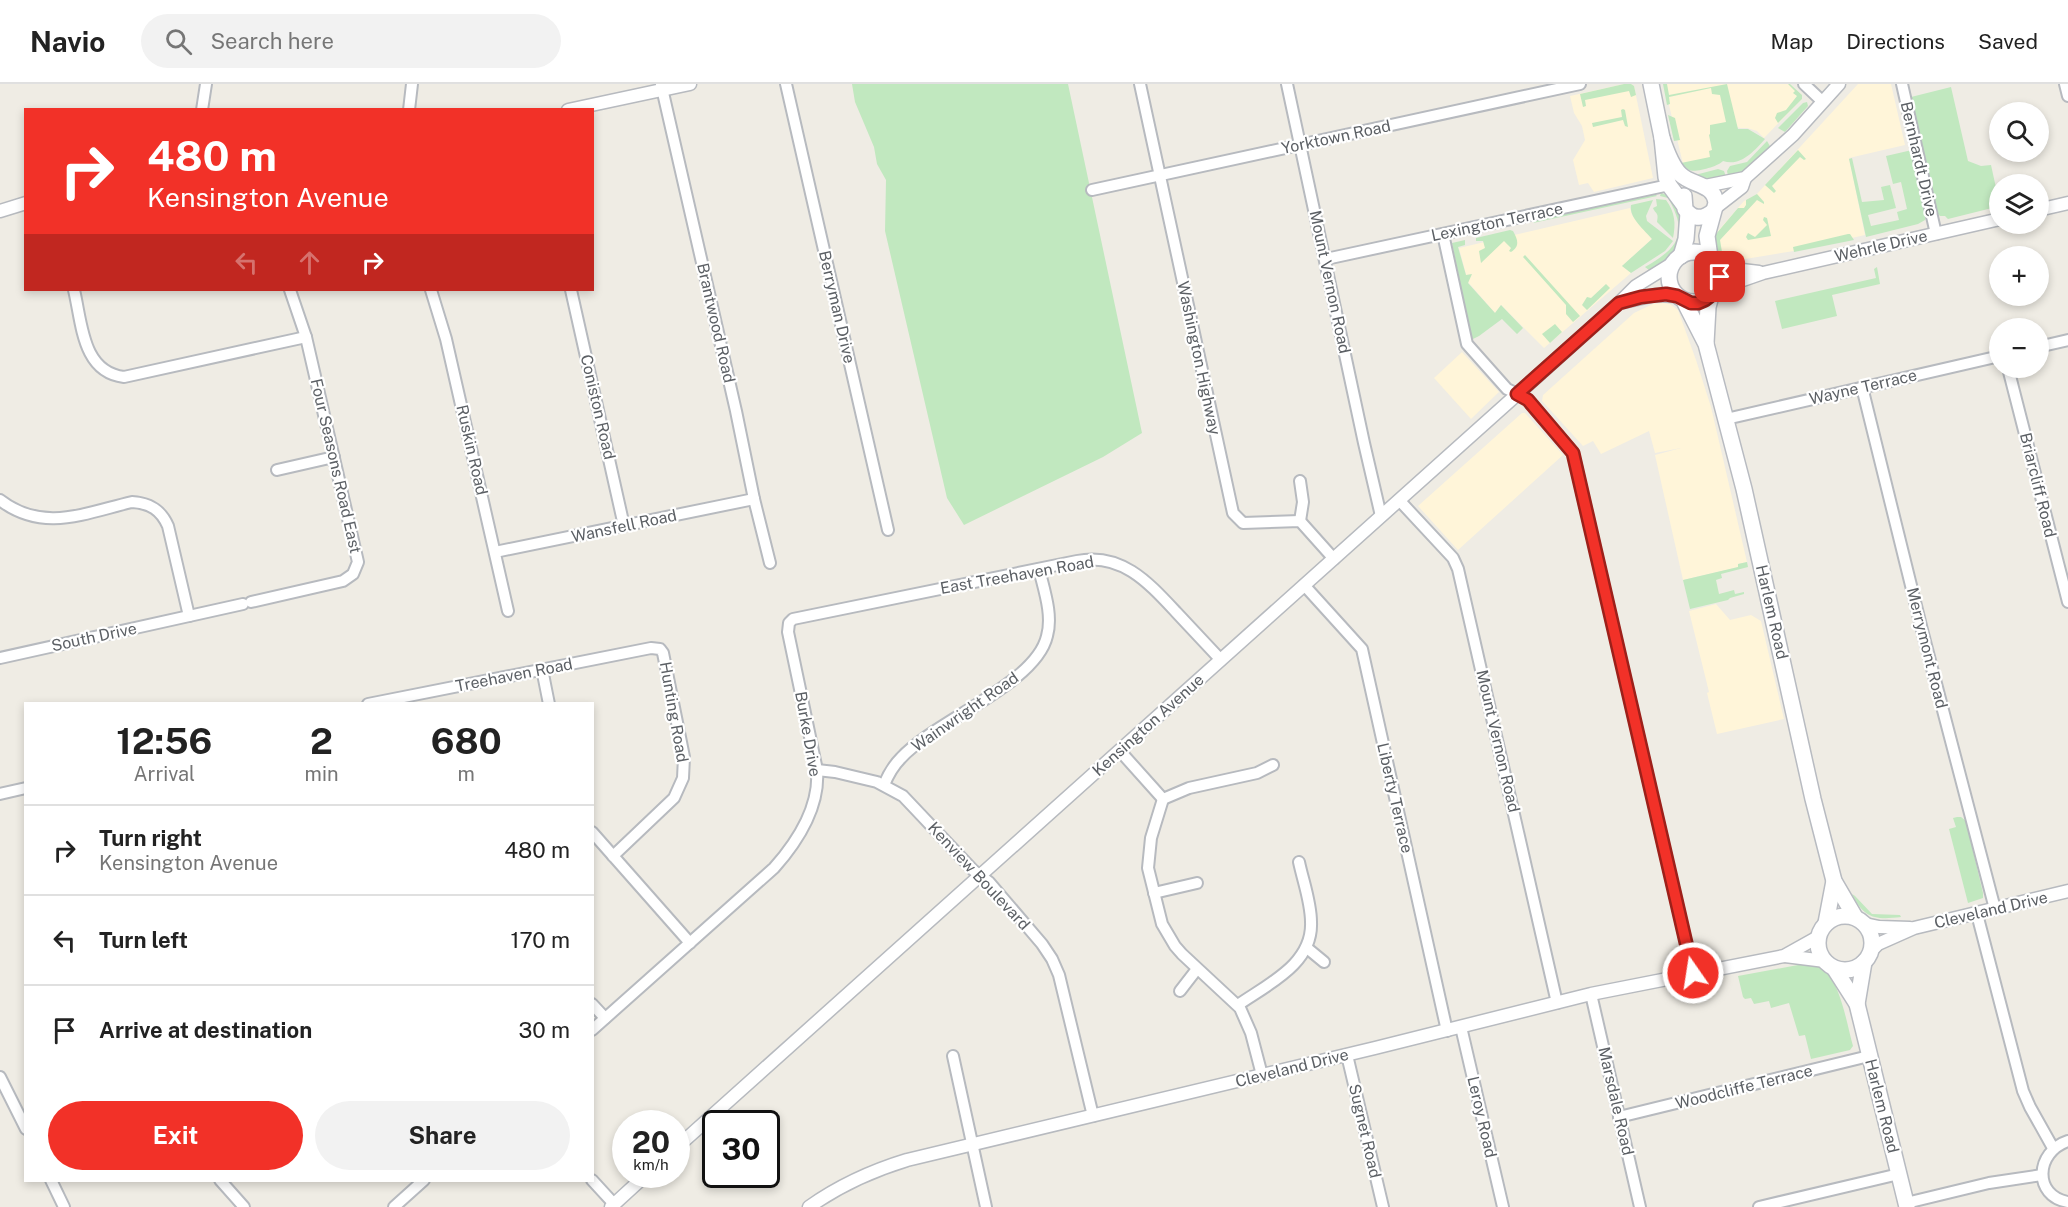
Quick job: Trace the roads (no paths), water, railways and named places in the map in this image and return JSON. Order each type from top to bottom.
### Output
[{"type":"main road","points":[[1651,84],[1669,185],[1686,208],[1697,218],[1708,216],[1714,210]]},
{"type":"main road","points":[[1662,138],[1676,169],[1692,182],[1702,185],[1713,192],[1716,197],[1707,236],[1713,261],[1720,277],[1714,293],[1698,303],[1681,299],[1672,291],[1669,277],[1686,239],[1686,193],[1689,189],[1702,185]]},
{"type":"main road","points":[[1677,259],[1690,252],[1701,252],[1713,261]]},
{"type":"main road","name":"Harlem Road","points":[[1706,344],[1708,307],[1714,293]]},
{"type":"main road","name":"Harlem Road","points":[[1681,299],[1706,344],[1726,418],[1833,881],[1860,921]]},
{"type":"main road","name":"Harlem Road","points":[[1826,923],[1833,881]]},
{"type":"main road","points":[[1843,915],[1860,921],[1872,937],[1868,956],[1847,970],[1830,965],[1820,952],[1818,937],[1826,923],[1843,915]]},
{"type":"main road","name":"Harlem Road","points":[[1857,1004],[1868,956]]},
{"type":"main road","name":"Harlem Road","points":[[1830,965],[1857,1004],[1907,1205]]},
{"type":"street","points":[[202,108],[206,84]]},
{"type":"street","points":[[409,108],[412,84]]},
{"type":"street","points":[[576,108],[662,87],[690,84]]},
{"type":"street","name":"Berryman Drive","points":[[786,84],[888,530]]},
{"type":"street","name":"Washington Highway","points":[[1140,84],[1233,513],[1243,523],[1300,521]]},
{"type":"street","name":"Mount Vernon Road","points":[[1287,84],[1364,443],[1382,516]]},
{"type":"street","name":"Yorktown Road","points":[[1092,190],[1580,84]]},
{"type":"street","points":[[1804,84],[1823,102]]},
{"type":"street","points":[[1714,210],[1742,187],[1745,178],[1793,135],[1839,84]]},
{"type":"street","name":"Bernhardt Drive","points":[[1902,84],[1936,234]]},
{"type":"street","points":[[2065,84],[2068,96]]},
{"type":"street","name":"Brantwood Road","points":[[662,87],[770,563]]},
{"type":"street","points":[[1702,185],[1745,178]]},
{"type":"street","name":"Lexington Terrace","points":[[1326,259],[1669,185]]},
{"type":"street","points":[[2049,207],[2068,203]]},
{"type":"street","points":[[0,211],[24,204]]},
{"type":"street","name":"Wehrle Drive","points":[[1714,293],[1763,273],[1989,222]]},
{"type":"street","points":[[1443,234],[1465,340],[1507,388],[1526,398],[1573,453],[1693,973]]},
{"type":"street","name":"Kensington Avenue","points":[[690,1135],[1636,286],[1677,259]]},
{"type":"street","name":"Wehrle Drive","points":[[1713,261],[1735,270],[1763,273]]},
{"type":"street","points":[[74,291],[89,354],[100,368],[116,376],[124,377],[306,337]]},
{"type":"street","name":"Four Seasons Road East","points":[[189,616],[344,581],[353,574],[356,568],[357,557],[306,337],[290,291]]},
{"type":"street","name":"Ruskin Road","points":[[431,291],[446,339],[508,611]]},
{"type":"street","name":"Coniston Road","points":[[571,291],[624,526]]},
{"type":"street","name":"Kensington Avenue","points":[[1619,303],[1655,295],[1681,299]]},
{"type":"street","points":[[2049,344],[2068,340]]},
{"type":"street","name":"Wayne Terrace","points":[[1726,418],[1989,358]]},
{"type":"street","name":"Briarcliff Road","points":[[2011,378],[2068,602]]},
{"type":"street","name":"Merrymont Road","points":[[1862,387],[1925,642],[1995,909]]},
{"type":"street","points":[[278,470],[334,457]]},
{"type":"street","points":[[1300,481],[1303,502],[1300,521],[1334,559]]},
{"type":"street","name":"Wansfell Road","points":[[495,552],[754,499]]},
{"type":"street","points":[[0,500],[10,508],[24,514],[53,519],[132,502],[142,503],[157,510],[168,526],[189,616]]},
{"type":"street","name":"Mount Vernon Road","points":[[1400,500],[1453,558],[1458,569],[1557,1003]]},
{"type":"street","name":"East Treehaven Road","points":[[882,601],[1084,559],[1106,560],[1124,566],[1142,576],[1221,660]]},
{"type":"street","name":"Wainwright Road","points":[[884,785],[901,758],[917,743],[1009,683],[1032,664],[1039,655],[1049,626],[1039,568]]},
{"type":"street","name":"Liberty Terrace","points":[[1304,585],[1362,649],[1447,1030]]},
{"type":"street","name":"Burke Drive","points":[[594,1028],[774,868],[793,845],[808,816],[817,785],[817,770],[788,632],[789,622],[798,617],[882,601]]},
{"type":"street","name":"South Drive","points":[[0,658],[189,616]]},
{"type":"street","name":"Treehaven Road","points":[[385,702],[411,699],[542,669],[651,648],[660,649]]},
{"type":"street","name":"Hunting Road","points":[[613,856],[674,798],[683,778],[684,757],[663,653],[660,649]]},
{"type":"street","points":[[542,669],[549,702]]},
{"type":"street","points":[[1120,751],[1163,799]]},
{"type":"street","points":[[1163,799],[1189,788],[1257,773],[1273,765]]},
{"type":"street","name":"Kenview Boulevard","points":[[817,770],[856,776],[884,785],[903,796],[980,876],[989,882],[1042,944],[1057,968],[1093,1116]]},
{"type":"street","points":[[0,794],[24,788]]},
{"type":"street","points":[[1163,799],[1149,848],[1149,868],[1165,932],[1174,946],[1238,1005],[1251,1033],[1262,1075]]},
{"type":"street","points":[[594,834],[690,943]]},
{"type":"street","points":[[1238,1005],[1290,968],[1306,948],[1311,934],[1311,922],[1299,862]]},
{"type":"street","points":[[1154,893],[1197,882]]},
{"type":"street","name":"Cleveland Drive","points":[[1868,956],[1878,944],[1914,928],[2068,891]]},
{"type":"street","points":[[1977,914],[2023,1090],[2053,1148]]},
{"type":"street","name":"Cleveland Drive","points":[[1860,921],[1879,927],[1914,928]]},
{"type":"street","name":"Cleveland Drive","points":[[809,1207],[836,1188],[873,1170],[907,1160],[1591,994],[1784,956],[1818,937]]},
{"type":"street","points":[[1306,948],[1324,962]]},
{"type":"street","name":"Cleveland Drive","points":[[1784,956],[1830,965]]},
{"type":"street","points":[[1180,992],[1197,969]]},
{"type":"street","name":"Marsdale Road","points":[[1591,994],[1640,1207]]},
{"type":"street","points":[[594,1006],[605,1018]]},
{"type":"street","name":"Leroy Road","points":[[1461,1027],[1503,1207]]},
{"type":"street","name":"Sugnet Road","points":[[1347,1055],[1383,1207]]},
{"type":"street","points":[[953,1056],[987,1207]]},
{"type":"street","name":"Woodcliffe Terrace","points":[[1619,1117],[1869,1056]]},
{"type":"street","points":[[0,1077],[24,1125]]},
{"type":"street","points":[[2064,1203],[2045,1185],[2042,1167],[2046,1156],[2053,1148],[2068,1141]]},
{"type":"street","points":[[1759,1207],[1899,1174]]},
{"type":"street","points":[[1907,1205],[1989,1183],[2042,1175]]},
{"type":"street","points":[[52,1182],[64,1207]]},
{"type":"street","points":[[222,1182],[244,1207]]},
{"type":"street","points":[[594,1182],[614,1206],[633,1188]]},
{"type":"street","points":[[394,1207],[416,1183]]}]
